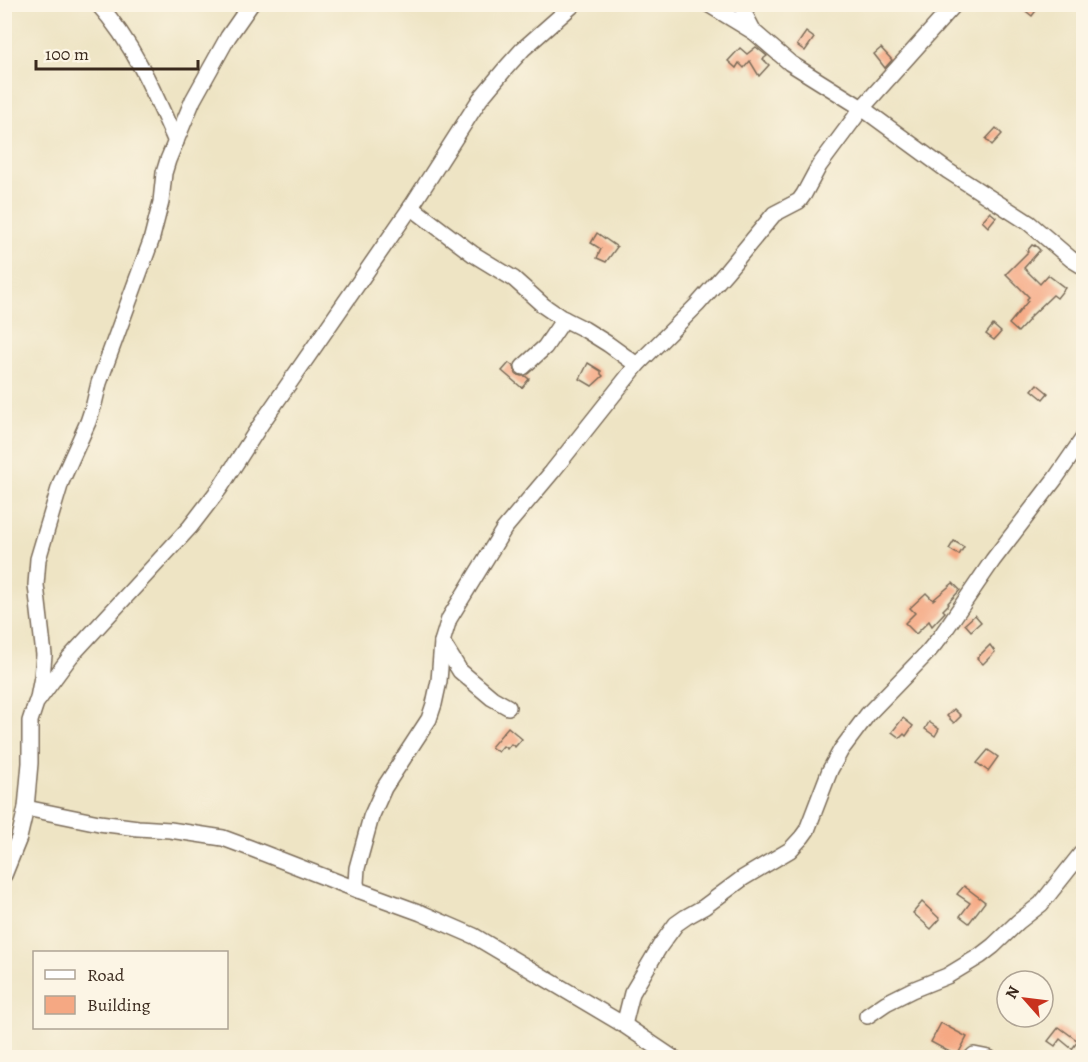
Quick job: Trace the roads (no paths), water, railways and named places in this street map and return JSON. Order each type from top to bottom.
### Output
[{"type":"street","points":[[98,4],[122,34],[148,79],[176,142]]},
{"type":"street","points":[[4,875],[19,838],[26,808],[30,764],[30,721],[42,677],[44,655],[36,585],[38,560],[61,482],[88,422],[99,383],[151,241],[161,202],[164,173],[194,100],[228,37],[252,4]]},
{"type":"street","points":[[36,704],[70,657],[190,527],[220,488],[267,415],[411,207],[480,99],[523,49],[574,4]]},
{"type":"street","points":[[708,4],[754,32],[790,63],[862,108],[948,171],[1029,223],[1083,267]]},
{"type":"street","points":[[742,4],[754,32]]},
{"type":"street","points":[[358,890],[357,868],[371,817],[384,788],[429,719],[439,681],[442,642],[449,619],[504,528],[637,365],[697,305],[774,214],[799,201],[819,166],[862,108],[955,4]]},
{"type":"street","points":[[411,207],[473,254],[514,279],[544,306],[584,329],[637,365]]},
{"type":"street","points":[[523,368],[545,347],[564,319]]},
{"type":"street","points":[[624,1025],[632,993],[676,924],[704,907],[743,878],[790,850],[802,837],[807,830],[830,770],[850,738],[867,714],[936,644],[993,560],[1055,479],[1083,437]]},
{"type":"street","points":[[442,642],[460,671],[492,698],[507,707]]},
{"type":"street","points":[[26,808],[99,823],[223,838],[371,896],[421,913],[474,936],[624,1025],[673,1058]]},
{"type":"street","points":[[867,1016],[886,1003],[947,976],[980,956],[1041,904],[1083,850]]},
{"type":"street","points":[[971,1058],[974,1055],[989,1058]]}]
